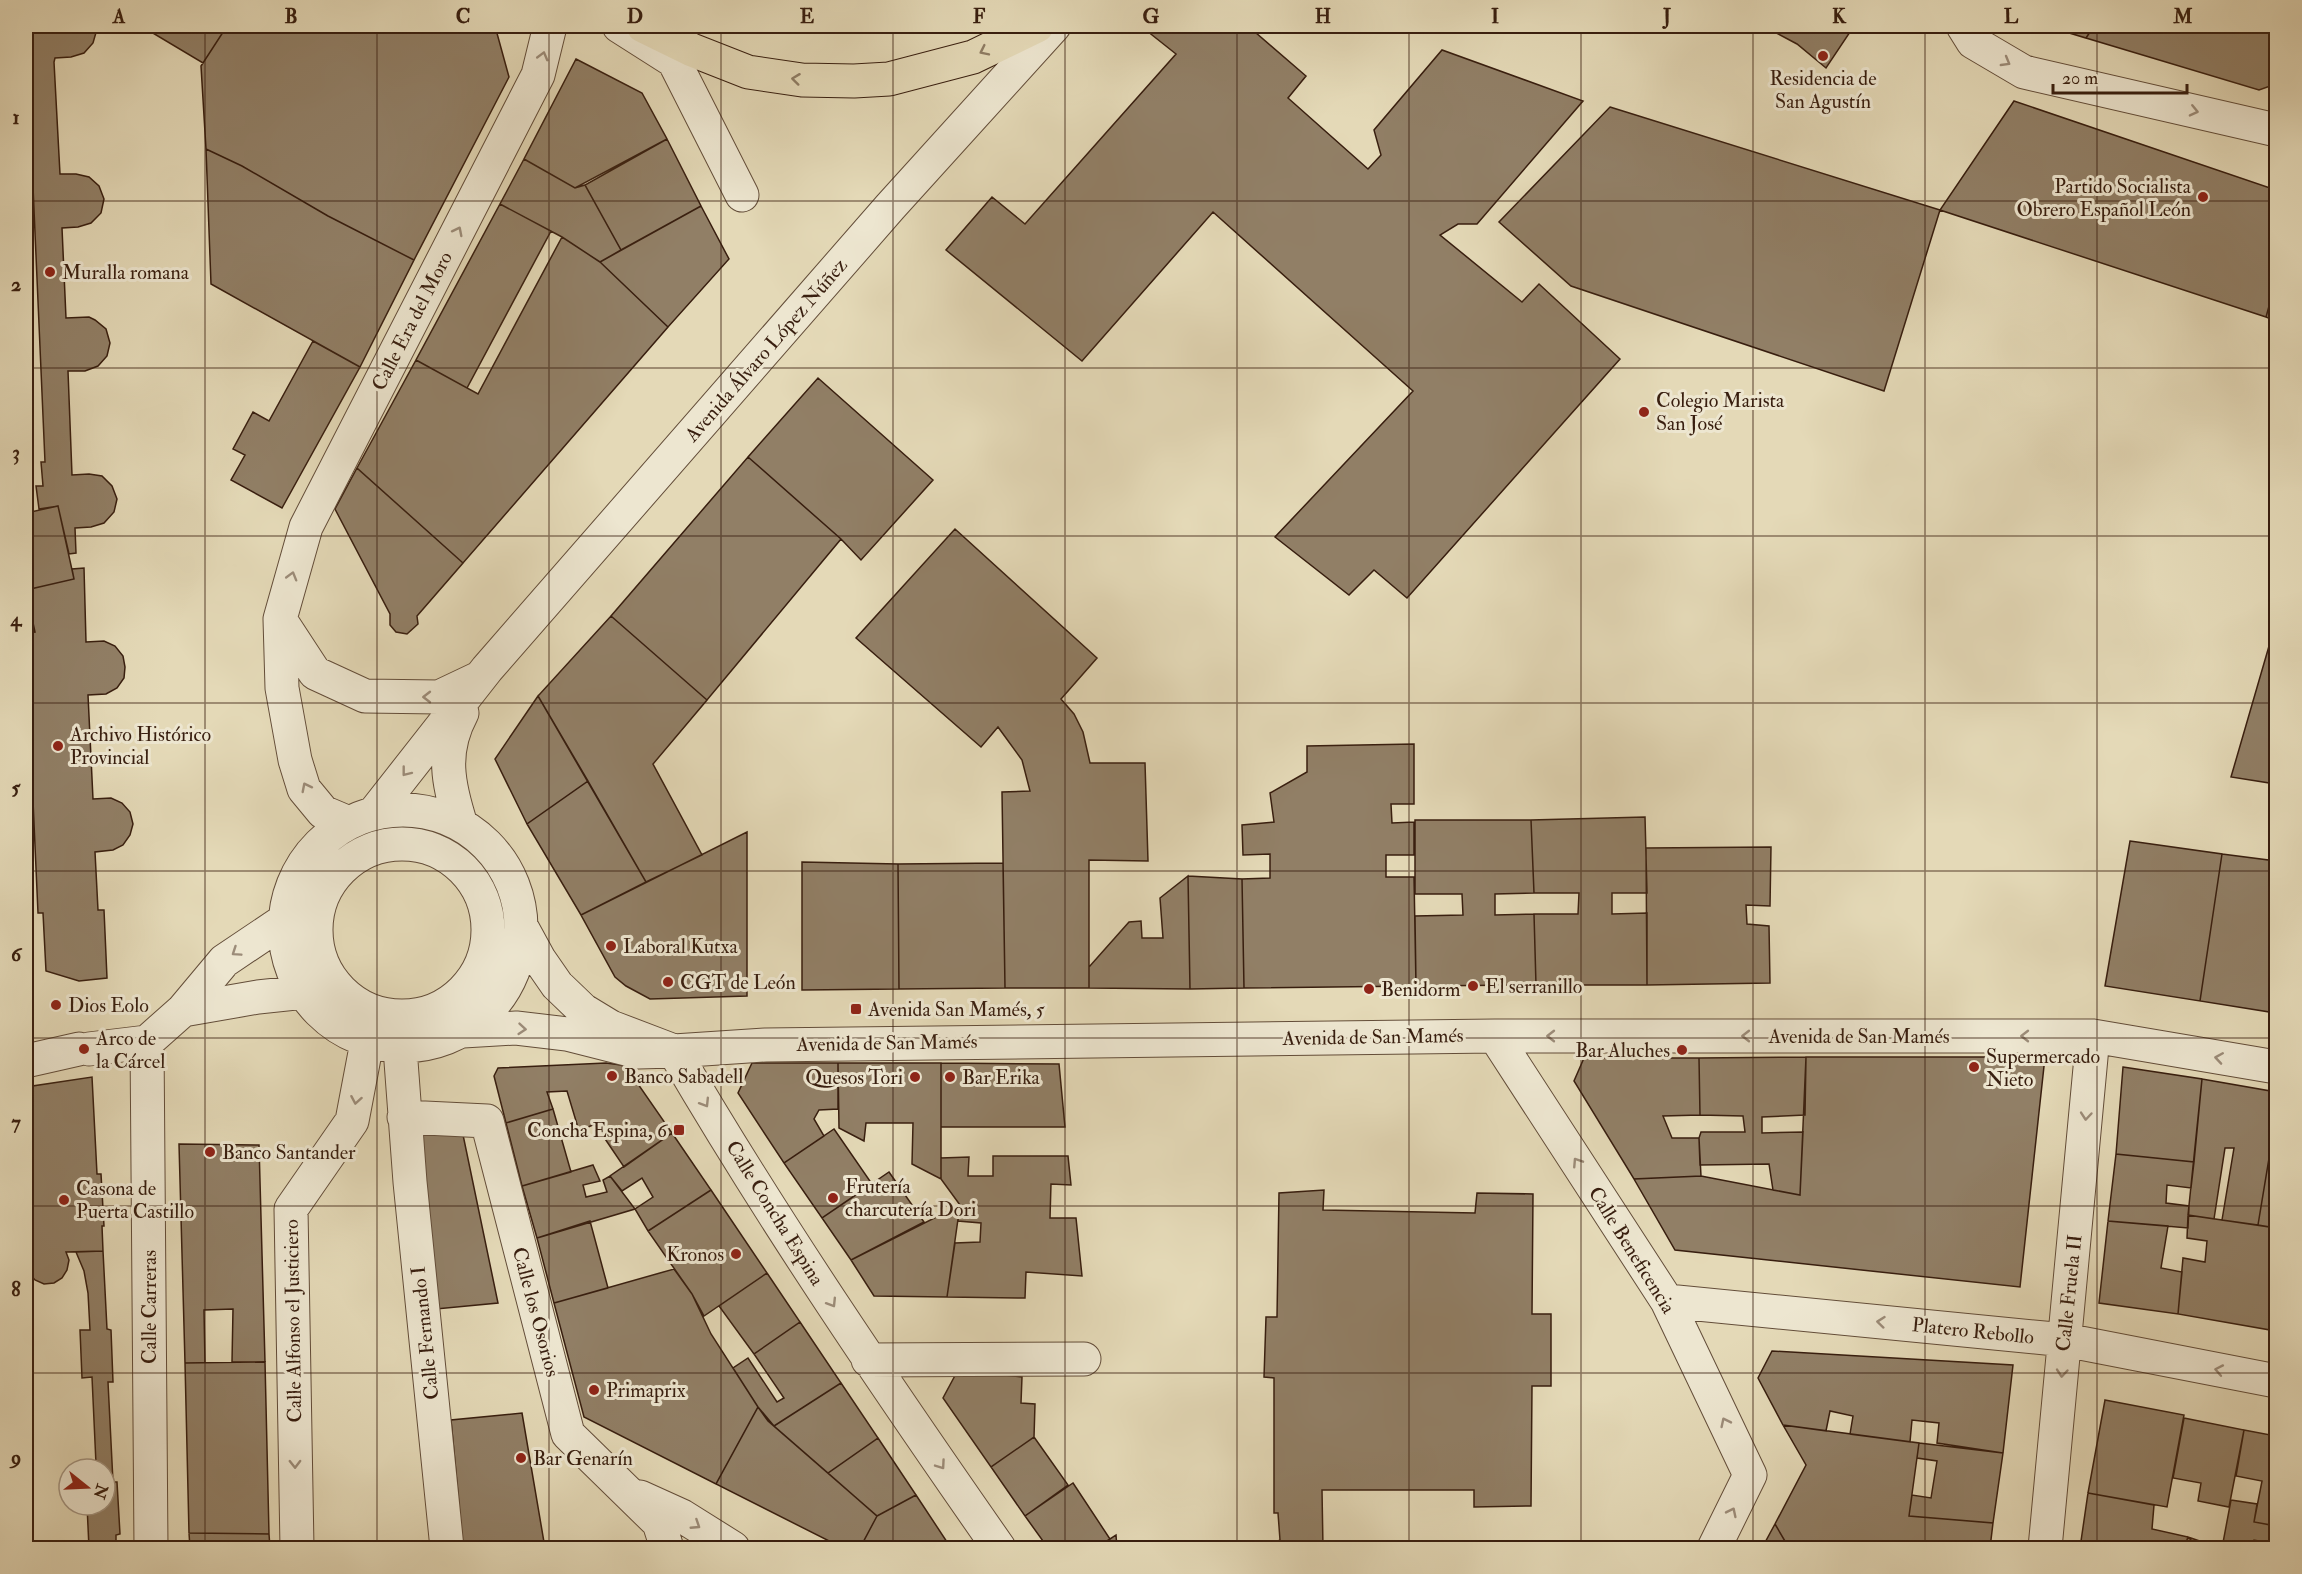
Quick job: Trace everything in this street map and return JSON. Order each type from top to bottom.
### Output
[{"type":"main road","points":[[644,26],[692,50],[748,72],[802,80],[854,81],[889,79],[973,57],[1036,26]]},
{"type":"street","name":"Calle Era del Moro","points":[[361,818],[323,812],[304,789],[295,760],[282,688],[280,619],[306,526],[538,75],[550,26]]},
{"type":"street","points":[[619,26],[674,61],[742,195]]},
{"type":"street","name":"Avenida Álvaro López Núñez","points":[[361,818],[481,676],[890,207],[1054,26]]},
{"type":"street","points":[[1963,26],[1973,42],[2024,72],[2277,130]]},
{"type":"street","points":[[280,619],[315,673],[365,696],[439,697],[481,676]]},
{"type":"street","name":"Avenida Álvaro López Núñez","points":[[461,825],[449,785],[448,755],[453,730],[481,676]]},
{"type":"street","points":[[404,809],[433,814],[461,825],[485,843],[504,867],[516,896],[521,926],[518,957],[506,986],[488,1011],[463,1031],[439,1042],[413,1048],[400,1048],[367,1042],[315,1008],[289,965],[284,944],[286,906],[297,872],[319,844],[361,818],[404,809]]},
{"type":"street","points":[[398,844],[423,846],[445,856],[465,871],[478,890],[487,913],[488,938],[483,961],[470,984],[450,1002],[427,1013],[401,1017],[375,1012],[351,1001],[333,983],[321,962],[316,939],[317,916],[324,893],[337,873],[355,859],[375,848],[398,844]]},
{"type":"street","points":[[26,1061],[84,1049],[147,1042],[183,1010],[224,960],[285,920]]},
{"type":"street","name":"Avenida de San Mamés","points":[[521,926],[539,959],[557,985],[583,1010],[611,1027],[674,1051],[765,1045],[1495,1036],[2093,1036],[2277,1066]]},
{"type":"street","points":[[183,1010],[258,997],[305,992]]},
{"type":"street","points":[[463,1031],[516,1028],[567,1034],[638,1052],[674,1051]]},
{"type":"street","name":"Calle Beneficencia","points":[[1495,1036],[1666,1301],[1750,1475],[1714,1548]]},
{"type":"street","name":"Calle Fruela II","points":[[2045,1548],[2093,1036]]},
{"type":"street","name":"Calle Carreras","points":[[147,1042],[151,1548]]},
{"type":"street","name":"Calle Alfonso el Justiciero","points":[[297,1548],[291,1209],[352,1121],[367,1042]]},
{"type":"street","name":"Calle Fernando I","points":[[400,1048],[404,1117],[447,1548]]},
{"type":"street","name":"Calle Concha Espina","points":[[674,1051],[868,1360],[999,1548]]},
{"type":"street","name":"Calle los Osorios","points":[[404,1117],[487,1121],[568,1434],[659,1523],[667,1548]]},
{"type":"street","name":"Platero Rebollo","points":[[1666,1301],[2065,1340],[2277,1381]]},
{"type":"street","points":[[868,1360],[1084,1359]]},
{"type":"street","points":[[617,1483],[682,1516],[733,1548]]},
{"type":"building","name":"Muralla romana","points":[[26,26],[96,26],[97,29],[93,43],[84,53],[55,58],[54,62],[60,174],[89,177],[99,186],[104,199],[101,213],[91,223],[62,228],[66,318],[89,317],[95,320],[106,329],[110,343],[107,356],[98,366],[85,371],[68,371],[72,475],[102,476],[112,486],[117,499],[114,512],[104,523],[75,528],[76,553],[69,554],[58,506],[39,509],[36,486],[43,486],[41,462],[45,462]]},
{"type":"building","points":[[141,26],[227,26],[203,63]]},
{"type":"building","points":[[227,26],[495,26],[509,77],[414,260],[328,216],[242,166],[206,149],[201,66]]},
{"type":"building","points":[[1143,26],[1248,26],[1306,76],[1288,98],[1368,169],[1381,155],[1374,130],[1442,50],[1583,101],[1477,224],[1458,224],[1440,235],[1522,302],[1539,284],[1620,359],[1407,598],[1374,570],[1349,595],[1275,537],[1413,391],[1213,212],[1082,361],[946,250],[992,197],[1025,224],[1176,54]]},
{"type":"building","name":"Residencia de San Agustín","points":[[1763,26],[1854,26],[1826,68],[1797,44]]},
{"type":"building","points":[[2046,26],[2094,26],[2086,38]]},
{"type":"building","points":[[2094,26],[2276,26],[2276,84],[2259,90],[2086,38]]},
{"type":"building","points":[[576,59],[642,93],[667,139],[575,188],[524,159]]},
{"type":"building","points":[[2014,101],[2276,190],[2276,281],[2266,317],[1940,210]]},
{"type":"building","points":[[1610,107],[1940,210],[1884,391],[1571,286],[1499,222]]},
{"type":"building","points":[[667,139],[701,206],[621,250],[585,185]]},
{"type":"building","points":[[206,149],[242,166],[328,216],[414,260],[360,367],[211,284]]},
{"type":"building","points":[[524,159],[575,188],[585,185],[621,250],[600,262],[562,237],[500,204]]},
{"type":"building","points":[[26,204],[31,312],[26,312]]},
{"type":"building","points":[[500,204],[551,231],[467,388],[416,360]]},
{"type":"building","points":[[701,206],[729,259],[668,327],[600,262]]},
{"type":"building","points":[[562,237],[600,262],[668,327],[463,563],[357,468],[416,360],[478,394]]},
{"type":"building","points":[[2276,281],[2276,321],[2266,317]]},
{"type":"building","points":[[313,341],[360,367],[282,508],[231,480],[245,455],[233,449],[253,412],[269,421]]},
{"type":"building","points":[[818,378],[933,480],[861,560],[841,539],[748,457]]},
{"type":"building","points":[[748,457],[841,539],[707,700],[611,616]]},
{"type":"building","points":[[357,468],[463,563],[417,616],[418,624],[407,634],[396,632],[390,625],[390,614],[335,509]]},
{"type":"building","points":[[58,506],[74,579],[26,590],[26,513]]},
{"type":"building","points":[[955,529],[1097,658],[1061,699],[1074,714],[1083,732],[1090,763],[1145,763],[1148,861],[1089,860],[1089,988],[1005,988],[1002,792],[1030,791],[1022,760],[998,727],[981,747],[856,638]]},
{"type":"building","name":"Archivo Histórico Provincial","points":[[84,568],[86,642],[104,641],[115,646],[123,656],[125,667],[124,678],[117,688],[106,694],[88,695],[93,799],[111,798],[122,803],[130,812],[133,824],[130,835],[123,845],[113,850],[95,852],[98,910],[104,910],[107,978],[79,981],[46,971],[43,913],[38,913],[33,801],[26,802],[26,691],[29,691],[26,633],[35,632],[26,590],[74,579],[72,569]]},
{"type":"building","points":[[26,592],[35,632],[26,633]]},
{"type":"building","points":[[611,616],[707,700],[653,764],[702,855],[646,882],[538,696]]},
{"type":"building","points":[[2276,622],[2276,784],[2231,777]]},
{"type":"building","points":[[538,696],[588,781],[527,824],[495,759]]},
{"type":"building","points":[[1414,744],[1414,804],[1391,804],[1392,823],[1414,822],[1414,855],[1386,855],[1386,877],[1414,877],[1416,986],[1244,988],[1242,879],[1270,878],[1270,854],[1243,855],[1242,825],[1274,822],[1270,793],[1307,772],[1307,746]]},
{"type":"building","points":[[588,781],[646,882],[581,915],[527,824]]},
{"type":"building","points":[[1645,817],[1647,893],[1612,893],[1612,914],[1647,913],[1647,985],[1536,985],[1534,914],[1578,914],[1579,893],[1534,893],[1531,820]]},
{"type":"building","points":[[1415,820],[1531,820],[1534,893],[1495,894],[1495,915],[1534,914],[1536,985],[1416,986],[1415,916],[1463,915],[1462,894],[1415,894]]},
{"type":"building","points":[[747,832],[747,996],[650,999],[615,977],[581,915]]},
{"type":"building","points":[[2130,841],[2222,854],[2200,1001],[2105,986]]},
{"type":"building","points":[[1771,847],[1770,906],[1746,905],[1747,924],[1769,926],[1770,983],[1647,985],[1646,848]]},
{"type":"building","points":[[2222,854],[2276,861],[2276,1013],[2200,1001]]},
{"type":"building","points":[[802,862],[898,864],[899,989],[802,990]]},
{"type":"building","points":[[1003,863],[1005,988],[899,989],[898,864]]},
{"type":"building","points":[[1188,876],[1242,879],[1244,988],[1190,989]]},
{"type":"building","points":[[1188,876],[1190,989],[1089,988],[1089,967],[1129,922],[1141,921],[1142,938],[1163,938],[1160,898]]},
{"type":"building","points":[[1806,1057],[2045,1057],[2020,1287],[1675,1250],[1634,1179],[1701,1176],[1800,1195]]},
{"type":"building","points":[[1806,1057],[1805,1115],[1762,1117],[1762,1133],[1803,1132],[1800,1195],[1773,1190],[1769,1164],[1700,1165],[1699,1138],[1701,1132],[1745,1132],[1743,1116],[1700,1115],[1699,1058]]},
{"type":"building","points":[[1584,1058],[1699,1058],[1700,1115],[1663,1116],[1672,1138],[1699,1138],[1701,1176],[1634,1179],[1574,1081]]},
{"type":"building","points":[[606,1063],[621,1065],[629,1071],[672,1133],[624,1167],[595,1124],[579,1131],[567,1091],[547,1092],[553,1109],[506,1123],[494,1076],[498,1068]]},
{"type":"building","points":[[752,1063],[838,1063],[838,1109],[819,1110],[814,1119],[824,1136],[784,1163],[738,1093]]},
{"type":"building","points":[[838,1063],[941,1063],[941,1179],[912,1164],[913,1123],[866,1123],[864,1141],[839,1128]]},
{"type":"building","points":[[941,1063],[1059,1064],[1065,1127],[941,1127]]},
{"type":"building","points":[[2123,1067],[2202,1079],[2194,1162],[2116,1154]]},
{"type":"building","name":"Casona de Puerta Castillo","points":[[92,1077],[97,1174],[101,1174],[103,1251],[66,1252],[69,1260],[62,1278],[54,1283],[44,1284],[35,1280],[26,1264],[26,1087]]},
{"type":"building","points":[[2202,1079],[2276,1092],[2276,1116],[2258,1225],[2222,1220],[2234,1148],[2225,1148],[2214,1219],[2188,1215]]},
{"type":"building","points":[[553,1109],[571,1172],[522,1186],[506,1123]]},
{"type":"building","points":[[2276,1116],[2276,1228],[2258,1225]]},
{"type":"building","points":[[834,1129],[872,1184],[822,1218],[784,1163]]},
{"type":"building","points":[[462,1130],[498,1303],[436,1309],[421,1131]]},
{"type":"building","points":[[672,1133],[711,1190],[648,1231],[635,1209],[653,1197],[642,1178],[622,1191],[610,1176]]},
{"type":"building","points":[[179,1144],[259,1145],[265,1362],[232,1362],[233,1309],[204,1310],[205,1363],[185,1363]]},
{"type":"building","points":[[2116,1154],[2194,1162],[2191,1188],[2167,1185],[2166,1203],[2189,1206],[2188,1228],[2108,1221]]},
{"type":"building","points":[[993,1156],[1068,1156],[1071,1185],[1051,1184],[1050,1218],[1076,1218],[1082,1276],[1026,1272],[1025,1298],[947,1297],[955,1243],[980,1242],[981,1223],[958,1221],[960,1205],[941,1179],[941,1158],[969,1157],[968,1176],[993,1176]]},
{"type":"building","points":[[593,1165],[600,1181],[583,1185],[586,1197],[607,1192],[603,1180],[610,1176],[635,1209],[537,1238],[522,1186]]},
{"type":"building","points":[[889,1172],[924,1222],[851,1260],[822,1218]]},
{"type":"building","points":[[711,1190],[767,1273],[704,1316],[692,1294],[648,1231]]},
{"type":"building","points":[[1324,1190],[1323,1210],[1475,1213],[1477,1193],[1533,1194],[1532,1314],[1551,1314],[1551,1386],[1532,1386],[1531,1506],[1474,1507],[1474,1490],[1322,1490],[1323,1548],[1269,1548],[1280,1540],[1278,1513],[1274,1513],[1274,1378],[1264,1377],[1266,1317],[1277,1317],[1279,1193]]},
{"type":"building","points":[[960,1205],[947,1297],[874,1296],[851,1260]]},
{"type":"building","points":[[2188,1215],[2276,1228],[2276,1331],[2178,1314],[2183,1258],[2205,1262],[2207,1241],[2187,1238]]},
{"type":"building","points":[[590,1221],[608,1288],[554,1303],[537,1238]]},
{"type":"building","points":[[2108,1221],[2168,1226],[2161,1268],[2182,1272],[2178,1314],[2099,1303]]},
{"type":"building","points":[[103,1251],[107,1329],[111,1330],[113,1382],[108,1382],[112,1457],[96,1457],[92,1377],[82,1378],[80,1330],[90,1330],[88,1293],[84,1271],[76,1252]]},
{"type":"building","points":[[674,1269],[692,1294],[711,1334],[758,1407],[716,1484],[584,1417],[554,1303]]},
{"type":"building","points":[[767,1273],[800,1322],[754,1354],[719,1306]]},
{"type":"building","points":[[800,1322],[841,1383],[774,1426],[758,1407],[733,1368],[748,1358],[777,1402],[784,1398],[754,1354]]},
{"type":"building","points":[[1772,1351],[2013,1365],[2003,1453],[1937,1443],[1939,1423],[1912,1420],[1910,1442],[1850,1434],[1853,1416],[1830,1411],[1826,1431],[1783,1425],[1758,1378]]},
{"type":"building","points":[[265,1362],[269,1534],[189,1533],[185,1363]]},
{"type":"building","points":[[958,1370],[1022,1377],[1021,1403],[1035,1404],[1034,1437],[991,1467],[943,1398]]},
{"type":"building","points":[[841,1383],[878,1438],[828,1473],[774,1426]]},
{"type":"building","points":[[2105,1400],[2184,1415],[2167,1507],[2088,1493]]},
{"type":"building","points":[[758,1407],[768,1421],[877,1516],[860,1548],[843,1548],[716,1484]]},
{"type":"building","points":[[522,1413],[545,1548],[463,1548],[451,1420]]},
{"type":"building","points":[[2184,1418],[2244,1430],[2229,1507],[2198,1501],[2201,1483],[2173,1478]]},
{"type":"building","points":[[1783,1425],[1919,1443],[1909,1516],[1993,1523],[1990,1548],[1789,1548],[1775,1524],[1806,1465]]},
{"type":"building","points":[[2244,1430],[2276,1436],[2276,1526],[2254,1522],[2262,1481],[2236,1476]]},
{"type":"building","points":[[1034,1437],[1068,1485],[1025,1516],[991,1467]]},
{"type":"building","points":[[878,1438],[916,1495],[877,1516],[828,1473]]},
{"type":"building","points":[[1919,1443],[2003,1453],[1993,1523],[1909,1516],[1912,1495],[1931,1498],[1937,1461],[1917,1458]]},
{"type":"building","points":[[117,1482],[120,1534],[116,1535],[116,1548],[89,1548],[88,1517],[117,1517]]},
{"type":"building","points":[[1073,1483],[1110,1539],[1096,1548],[1048,1548],[1025,1516]]},
{"type":"building","points":[[2088,1493],[2154,1505],[2152,1529],[2188,1537],[2184,1548],[2080,1548]]},
{"type":"building","points":[[916,1495],[951,1548],[860,1548],[877,1516]]},
{"type":"building","points":[[2231,1500],[2257,1504],[2254,1522],[2276,1526],[2276,1544],[2254,1540],[2252,1548],[2222,1548]]},
{"type":"building","points":[[1775,1524],[1789,1548],[1762,1548]]},
{"type":"building","points":[[189,1533],[269,1534],[270,1548],[190,1548]]},
{"type":"building","points":[[1116,1535],[1117,1548],[1096,1548],[1110,1539]]},
{"type":"building","points":[[2188,1537],[2220,1548],[2199,1548]]},
{"type":"building","points":[[2188,1537],[2199,1548],[2184,1548]]},
{"type":"place","name":"Residencia de San Agustín","points":[[1823,56]]},
{"type":"place","name":"Partido Socialista Obrero Español León","points":[[2203,197]]},
{"type":"place","name":"Muralla romana","points":[[50,272]]},
{"type":"place","name":"Colegio Marista San José","points":[[1644,412]]},
{"type":"place","name":"Archivo Histórico Provincial","points":[[58,746]]},
{"type":"place","name":"Laboral Kutxa","points":[[611,946]]},
{"type":"place","name":"CGT de León","points":[[668,982]]},
{"type":"place","name":"El serranillo","points":[[1473,986]]},
{"type":"place","name":"Benidorm","points":[[1369,989]]},
{"type":"place","name":"Dios Eolo","points":[[56,1005]]},
{"type":"place","name":"Avenida San Mamés, 5","points":[[856,1009]]},
{"type":"place","name":"Arco de la Cárcel","points":[[84,1049]]},
{"type":"place","name":"Bar Aluches","points":[[1682,1050]]},
{"type":"place","name":"Supermercado Nieto","points":[[1974,1067]]},
{"type":"place","name":"Banco Sabadell","points":[[612,1076]]},
{"type":"place","name":"Quesos Tori","points":[[915,1077]]},
{"type":"place","name":"Bar Erika","points":[[950,1077]]},
{"type":"place","name":"Concha Espina, 6","points":[[679,1130]]},
{"type":"place","name":"Banco Santander","points":[[210,1152]]},
{"type":"place","name":"Frutería charcutería Dori","points":[[833,1198]]},
{"type":"place","name":"Casona de Puerta Castillo","points":[[64,1200]]},
{"type":"place","name":"Kronos","points":[[736,1254]]},
{"type":"place","name":"Primaprix","points":[[594,1390]]},
{"type":"place","name":"Bar Genarín","points":[[521,1458]]}]
